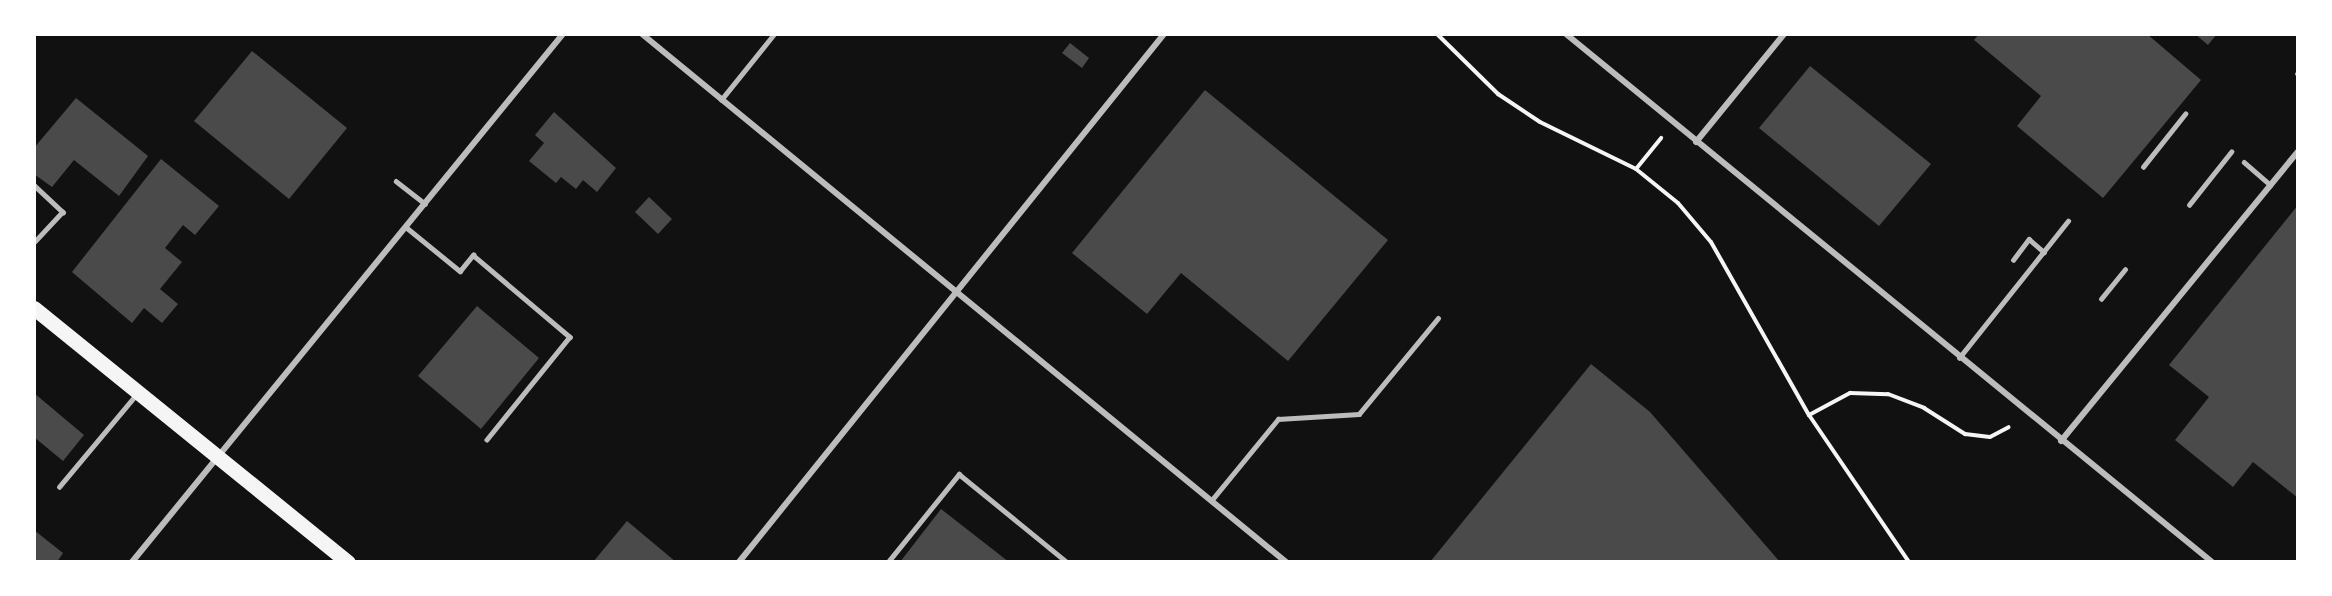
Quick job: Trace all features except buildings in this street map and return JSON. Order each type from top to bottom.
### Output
[{"type":"main road","points":[[34,308],[348,561]]},
{"type":"street","points":[[132,561],[563,34]]},
{"type":"street","points":[[642,34],[1286,561]]},
{"type":"street","points":[[743,560],[959,294],[1164,34]]},
{"type":"street","points":[[1566,34],[1959,358],[2212,561]]},
{"type":"street","points":[[1696,142],[1784,34]]},
{"type":"street","points":[[2061,441],[2298,151]]},
{"type":"lane","points":[[721,100],[774,34]]},
{"type":"lane","points":[[2143,167],[2185,114]]},
{"type":"lane","points":[[2188,205],[2231,152]]},
{"type":"lane","points":[[2244,162],[2270,185]]},
{"type":"lane","points":[[396,181],[425,204]]},
{"type":"lane","points":[[34,185],[63,212],[34,243]]},
{"type":"lane","points":[[1959,358],[2068,221]]},
{"type":"lane","points":[[406,227],[460,271],[473,255],[570,337],[487,440]]},
{"type":"lane","points":[[2013,261],[2029,239],[2044,252]]},
{"type":"lane","points":[[2101,299],[2125,269]]},
{"type":"lane","points":[[1211,501],[1278,419],[1359,414],[1438,318]]},
{"type":"lane","points":[[59,487],[139,392]]},
{"type":"lane","points":[[888,561],[959,474],[1067,561]]},
{"type":"path","points":[[1437,34],[1498,94],[1540,122],[1636,169],[1678,203],[1711,242],[1809,415],[1909,561]]},
{"type":"path","points":[[1636,169],[1660,138]]},
{"type":"path","points":[[1809,415],[1850,393],[1888,394],[1924,408],[1965,434],[1990,437],[2009,428]]}]
